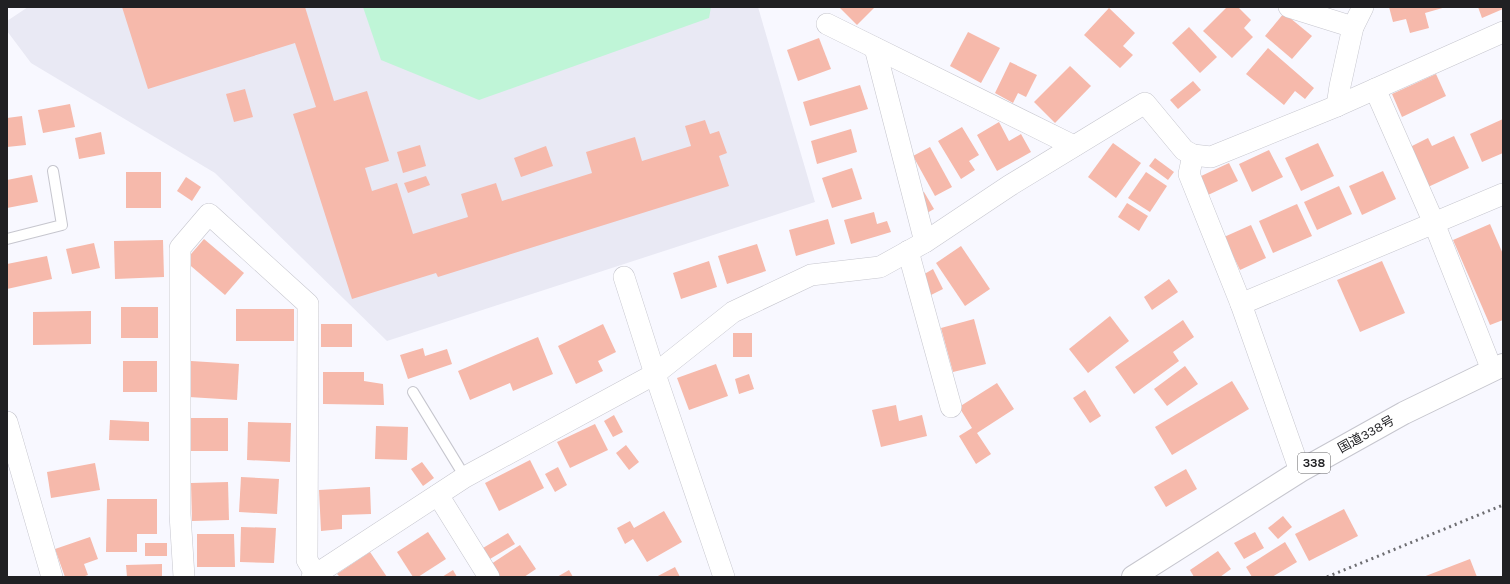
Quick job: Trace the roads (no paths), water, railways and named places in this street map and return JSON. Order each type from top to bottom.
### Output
[{"type":"highway","name":"国道338号","points":[[1133,577],[1300,471],[1404,413],[1498,368]]},
{"type":"street","points":[[1289,7],[1353,27]]},
{"type":"street","points":[[1337,106],[1353,27],[1363,7]]},
{"type":"street","points":[[827,24],[1074,146]]},
{"type":"street","points":[[184,577],[180,514],[180,248],[209,214],[308,304],[307,560],[315,576],[465,477],[655,374],[733,312],[811,275],[880,267],[916,247],[1009,186],[1145,103],[1184,150],[1193,155],[1211,157],[1337,106],[1503,32]]},
{"type":"street","points":[[875,48],[916,247],[951,406]]},
{"type":"street","points":[[1375,89],[1498,368]]},
{"type":"street","points":[[1193,155],[1189,174],[1241,304],[1300,471]]},
{"type":"street","points":[[1241,304],[1503,194]]},
{"type":"street","points":[[624,277],[655,374],[724,577]]},
{"type":"street","points":[[7,422],[52,577]]},
{"type":"street","points":[[438,495],[490,577]]},
{"type":"lane","points":[[7,239],[62,225],[53,171]]},
{"type":"lane","points":[[413,392],[465,477]]},
{"type":"railway","points":[[1327,577],[1503,505]]}]
